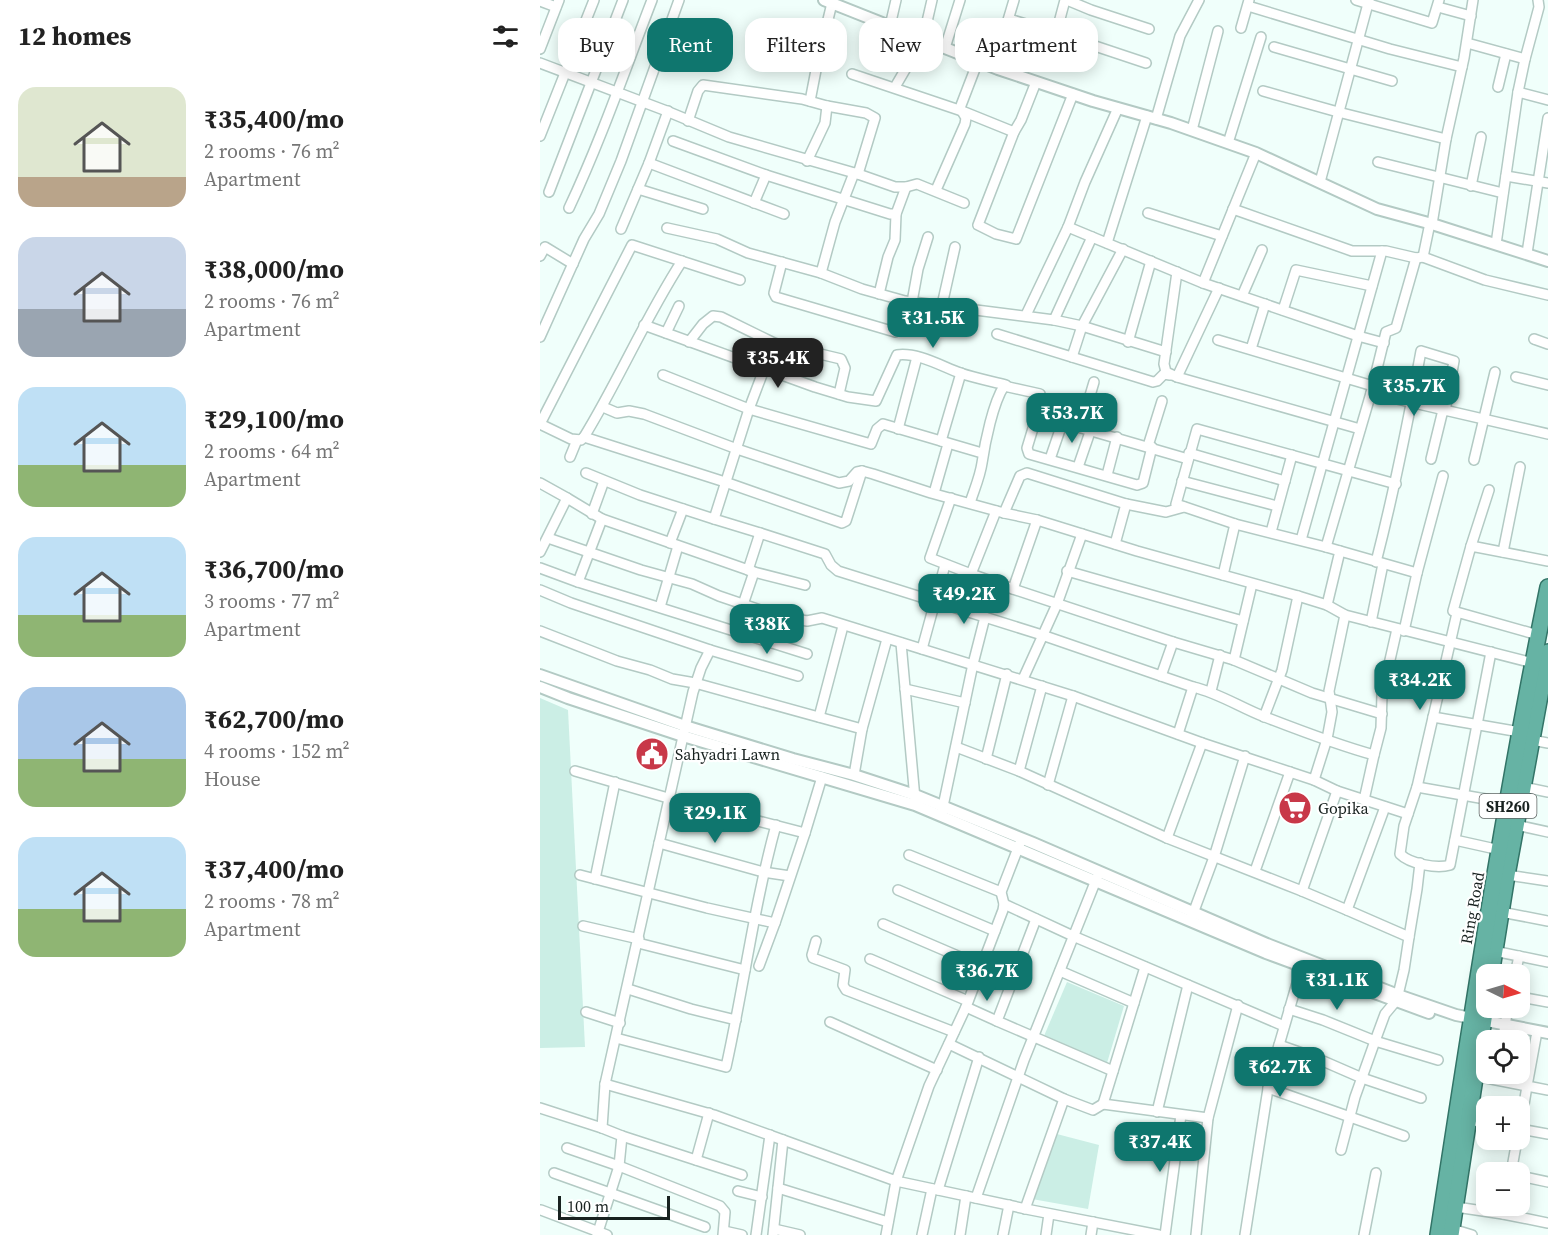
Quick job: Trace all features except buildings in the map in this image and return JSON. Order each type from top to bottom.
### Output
[{"type":"highway","name":"Ring Road","points":[[1447,1233],[1472,1019],[1508,803],[1544,662],[1538,635],[1548,588]]},
{"type":"highway","name":"Ring Road","points":[[1492,964],[1523,787],[1526,736]]},
{"type":"highway","name":"Ring Road","points":[[1447,1233],[1455,1207],[1476,1076],[1472,1019]]},
{"type":"street","points":[[587,18],[594,0]]},
{"type":"street","points":[[549,192],[623,0]]},
{"type":"street","points":[[569,208],[618,94],[628,58],[652,0]]},
{"type":"street","points":[[540,337],[621,161],[679,0]]},
{"type":"street","points":[[892,18],[896,0]]},
{"type":"street","points":[[928,18],[932,0]]},
{"type":"street","points":[[955,52],[945,48],[960,0]]},
{"type":"street","points":[[1009,18],[1014,0]]},
{"type":"street","points":[[1061,18],[1066,0],[1149,29]]},
{"type":"street","points":[[1107,243],[1180,36],[1199,0]]},
{"type":"street","points":[[1356,0],[1432,23],[1439,3],[1471,16]]},
{"type":"street","points":[[1326,547],[1372,389],[1386,332],[1396,328],[1431,223],[1467,43],[1473,0]]},
{"type":"street","points":[[540,1],[557,3],[540,49]]},
{"type":"street","points":[[810,101],[828,2],[869,18]]},
{"type":"street","points":[[1320,182],[1368,2]]},
{"type":"street","points":[[1241,28],[1249,3],[1358,39],[1462,67]]},
{"type":"street","points":[[1496,244],[1518,92],[1525,59],[1542,5]]},
{"type":"street","points":[[1191,130],[1218,31]]},
{"type":"street","points":[[1228,143],[1261,37]]},
{"type":"street","points":[[1467,43],[1525,59]]},
{"type":"street","points":[[1098,47],[1146,63]]},
{"type":"street","points":[[1274,47],[1392,81]]},
{"type":"street","points":[[1498,87],[1506,54]]},
{"type":"street","points":[[540,63],[558,69]]},
{"type":"street","points":[[540,136],[566,72],[729,137],[895,187],[917,184],[964,203]]},
{"type":"street","points":[[895,87],[904,72]]},
{"type":"street","points":[[936,190],[965,124],[966,118],[960,108],[974,72]]},
{"type":"street","points":[[1008,72],[1152,117],[1256,153],[1377,209],[1431,223],[1548,261]]},
{"type":"street","points":[[852,74],[895,87],[1014,132]]},
{"type":"street","points":[[1036,82],[978,225],[996,234],[1016,239],[1073,94]]},
{"type":"street","points":[[688,121],[698,92],[703,85],[810,101],[866,112],[875,118],[856,174],[844,199],[821,273]]},
{"type":"street","points":[[1263,91],[1446,139]]},
{"type":"street","points":[[1518,92],[1548,100]]},
{"type":"street","points":[[807,161],[825,123],[827,106]]},
{"type":"street","points":[[1026,315],[1068,227],[1118,108]]},
{"type":"street","points":[[621,230],[668,111]]},
{"type":"street","points":[[1527,254],[1543,182],[1548,118]]},
{"type":"street","points":[[1471,186],[1481,137]]},
{"type":"street","points":[[673,141],[766,175],[896,214]]},
{"type":"street","points":[[1203,283],[1256,153]]},
{"type":"street","points":[[1378,162],[1503,193]]},
{"type":"street","points":[[649,163],[784,214]]},
{"type":"street","points":[[754,203],[766,175]]},
{"type":"street","points":[[1506,176],[1543,182]]},
{"type":"street","points":[[879,294],[888,257],[895,240],[896,214],[906,187]]},
{"type":"street","points":[[638,189],[703,209]]},
{"type":"street","points":[[1233,209],[1352,251],[1382,251],[1419,257],[1485,280],[1548,295]]},
{"type":"street","points":[[1148,213],[1222,236]]},
{"type":"street","points":[[1068,227],[1203,283],[1384,343]]},
{"type":"street","points":[[667,228],[717,239],[748,253],[821,273],[879,294],[912,302],[1054,320],[1082,326],[1166,352]]},
{"type":"street","points":[[912,302],[918,269],[928,237]]},
{"type":"street","points":[[1054,320],[1092,237]]},
{"type":"street","points":[[740,280],[632,245],[540,424],[581,439],[725,482],[842,523],[846,521],[862,471]]},
{"type":"street","points":[[540,256],[544,247],[573,264]]},
{"type":"street","points":[[942,304],[955,247]]},
{"type":"street","points":[[1072,357],[1082,326],[1123,249]]},
{"type":"street","points":[[1242,296],[1262,250]]},
{"type":"street","points":[[1302,540],[1382,251]]},
{"type":"street","points":[[570,457],[603,407],[644,325],[682,261]]},
{"type":"street","points":[[1128,342],[1151,261]]},
{"type":"street","points":[[782,262],[774,293],[776,297],[895,332]]},
{"type":"street","points":[[1283,310],[1296,270],[1372,286]]},
{"type":"street","points":[[1173,376],[1164,369],[1177,272]]},
{"type":"street","points":[[1173,376],[1219,288]]},
{"type":"street","points":[[1251,349],[1265,304]]},
{"type":"street","points":[[666,333],[679,306]]},
{"type":"street","points":[[690,342],[703,324],[713,316],[721,317],[774,343],[841,359],[844,368],[840,394]]},
{"type":"street","points":[[644,325],[840,394],[876,401],[897,355],[917,357],[961,373],[1040,394],[1033,414],[1150,447],[1285,481]]},
{"type":"street","points":[[997,334],[1153,382],[1164,374],[1173,376],[1360,429]]},
{"type":"street","points":[[1534,339],[1548,344]]},
{"type":"street","points":[[1218,340],[1346,379],[1411,402],[1548,434]]},
{"type":"street","points":[[714,519],[748,409],[774,343]]},
{"type":"street","points":[[1371,622],[1402,442],[1421,351],[1454,361],[1431,459]]},
{"type":"street","points":[[898,429],[917,357]]},
{"type":"street","points":[[1474,460],[1495,372]]},
{"type":"street","points":[[934,493],[961,373]]},
{"type":"street","points":[[663,375],[748,409],[871,444],[879,425],[883,424],[982,453]]},
{"type":"street","points":[[1516,377],[1548,385]]},
{"type":"street","points":[[1078,467],[1094,382]]},
{"type":"street","points":[[969,503],[979,476],[982,453],[1000,391],[1006,386]]},
{"type":"street","points":[[1037,414],[1027,451],[1029,454],[1140,485],[1162,401]]},
{"type":"street","points":[[603,407],[617,413],[629,411],[644,414],[737,449],[839,483],[849,481],[857,472],[862,471],[1298,596],[1327,605],[1345,615],[1491,652],[1544,662]]},
{"type":"street","points":[[1050,459],[1063,421]]},
{"type":"street","points":[[1396,484],[1197,429],[1176,504],[1235,524],[1302,540],[1417,573]]},
{"type":"street","points":[[1107,475],[1117,437]]},
{"type":"street","points":[[1270,532],[1292,455]]},
{"type":"street","points":[[1503,552],[1520,467]]},
{"type":"street","points":[[586,473],[683,509],[825,554],[831,565],[838,571],[1042,635],[1211,692],[1264,717],[1374,755]]},
{"type":"street","points":[[972,574],[1000,512],[1020,476],[1027,473],[1125,504],[1166,512],[1184,507]]},
{"type":"street","points":[[1364,800],[1379,740],[1382,695],[1443,476]]},
{"type":"street","points":[[592,514],[604,481]]},
{"type":"street","points":[[1182,481],[1277,506]]},
{"type":"street","points":[[540,483],[602,519],[751,571],[806,585]]},
{"type":"street","points":[[1490,490],[1453,611],[1538,635]]},
{"type":"street","points":[[540,552],[567,498]]},
{"type":"street","points":[[951,498],[930,558],[1057,604],[1220,655],[1332,700],[1382,714]]},
{"type":"street","points":[[1115,544],[1125,504]]},
{"type":"street","points":[[660,607],[669,578],[683,509]]},
{"type":"street","points":[[578,582],[602,519]]},
{"type":"street","points":[[1013,589],[1037,520]]},
{"type":"street","points":[[1223,575],[1235,524]]},
{"type":"street","points":[[735,631],[760,533]]},
{"type":"street","points":[[1023,679],[1057,604],[1082,534]]},
{"type":"street","points":[[548,538],[792,619],[807,621],[822,618],[1023,679],[1408,814]]},
{"type":"street","points":[[1471,546],[1548,561]]},
{"type":"street","points":[[1327,605],[1340,551]]},
{"type":"street","points":[[922,649],[945,565]]},
{"type":"street","points":[[540,568],[807,654]]},
{"type":"street","points":[[1068,571],[1243,621]]},
{"type":"street","points":[[1233,660],[1252,584]]},
{"type":"street","points":[[540,590],[571,603],[710,650],[798,675]]},
{"type":"street","points":[[1264,717],[1286,652],[1298,596]]},
{"type":"street","points":[[1457,613],[1417,787],[1408,814],[1400,854],[1403,858],[1420,864],[1448,866],[1491,652]]},
{"type":"street","points":[[1314,780],[1327,739],[1332,712],[1329,691],[1345,615]]},
{"type":"street","points":[[942,811],[985,617]]},
{"type":"street","points":[[819,717],[843,626]]},
{"type":"street","points":[[540,631],[616,661],[650,670],[672,679],[695,683],[862,729]]},
{"type":"street","points":[[854,775],[862,729],[887,639]]},
{"type":"street","points":[[1161,676],[1173,642]]},
{"type":"street","points":[[901,643],[915,800]]},
{"type":"street","points":[[602,1128],[606,1084],[684,731],[695,683],[710,650]]},
{"type":"street","points":[[1211,692],[1220,655]]},
{"type":"street","points":[[986,759],[1007,674]]},
{"type":"street","points":[[540,675],[684,731],[822,777],[915,800]]},
{"type":"street","points":[[1019,771],[1042,686]]},
{"type":"street","points":[[540,687],[568,698],[684,731],[854,775],[1303,963],[1397,998],[1548,1040]]},
{"type":"street","points":[[1178,734],[1193,687]]},
{"type":"street","points":[[905,689],[965,703]]},
{"type":"street","points":[[1048,785],[1073,696]]},
{"type":"street","points":[[1433,717],[1526,736],[1548,743]]},
{"type":"street","points":[[1167,838],[1202,743]]},
{"type":"street","points":[[956,747],[1019,771],[1167,838],[1255,871],[1409,937]]},
{"type":"street","points":[[1192,916],[1214,856],[1245,756]]},
{"type":"street","points":[[575,771],[805,833]]},
{"type":"street","points":[[1255,871],[1290,772]]},
{"type":"street","points":[[759,966],[822,777]]},
{"type":"street","points":[[595,879],[615,782]]},
{"type":"street","points":[[1417,787],[1508,803]]},
{"type":"street","points":[[1523,787],[1548,792]]},
{"type":"street","points":[[1302,891],[1337,790]]},
{"type":"street","points":[[1347,910],[1385,807]]},
{"type":"street","points":[[616,1038],[726,1067],[763,872],[776,825]]},
{"type":"street","points":[[1516,825],[1548,832]]},
{"type":"street","points":[[1455,840],[1500,850]]},
{"type":"street","points":[[659,843],[763,872],[790,876]]},
{"type":"street","points":[[886,1235],[896,1181],[929,1086],[967,1004],[995,931],[1004,904],[1001,892],[1020,843]]},
{"type":"street","points":[[909,855],[1001,892]]},
{"type":"street","points":[[1341,1150],[1375,1041],[1385,1014],[1397,998],[1418,890],[1420,864]]},
{"type":"street","points":[[580,875],[775,923]]},
{"type":"street","points":[[1507,875],[1548,881]]},
{"type":"street","points":[[976,1198],[1033,1037],[1098,876]]},
{"type":"street","points":[[897,890],[995,931]]},
{"type":"street","points":[[1004,904],[1284,1026]]},
{"type":"street","points":[[1501,912],[1548,921]]},
{"type":"street","points":[[997,1021],[1036,919]]},
{"type":"street","points":[[884,924],[981,966]]},
{"type":"street","points":[[583,926],[745,970]]},
{"type":"street","points":[[816,941],[813,958],[843,968],[845,973],[843,985],[846,990],[954,1032]]},
{"type":"street","points":[[1494,951],[1548,962]]},
{"type":"street","points":[[1517,964],[1519,956]]},
{"type":"street","points":[[870,959],[967,1004],[997,1021],[1113,1071]]},
{"type":"street","points":[[1245,1235],[1268,1088],[1303,963]]},
{"type":"street","points":[[1103,1104],[1145,967]]},
{"type":"street","points":[[1060,971],[1134,1003]]},
{"type":"street","points":[[1156,1112],[1188,985]]},
{"type":"street","points":[[628,989],[691,1009],[736,1020]]},
{"type":"street","points":[[1530,999],[1548,1002]]},
{"type":"street","points":[[1196,1235],[1208,1119],[1238,1005]]},
{"type":"street","points":[[1289,1010],[1323,1020],[1375,1041],[1438,1060]]},
{"type":"street","points":[[586,1012],[620,1023]]},
{"type":"street","points":[[1504,1028],[1506,1018]]},
{"type":"street","points":[[830,1022],[937,1070]]},
{"type":"street","points":[[1504,1028],[1548,1034]]},
{"type":"street","points":[[1525,1096],[1536,1037]]},
{"type":"street","points":[[949,1044],[1064,1099],[1093,1110],[1103,1104],[1208,1119]]},
{"type":"street","points":[[1279,1045],[1362,1078],[1421,1098]]},
{"type":"street","points":[[922,1235],[979,1057]]},
{"type":"street","points":[[606,1084],[709,1113],[896,1181],[1153,1234]]},
{"type":"street","points":[[1517,1084],[1548,1090]]},
{"type":"street","points":[[1268,1088],[1404,1136]]},
{"type":"street","points":[[1025,1209],[1064,1099]]},
{"type":"street","points":[[540,1108],[742,1175]]},
{"type":"street","points":[[696,1160],[709,1113]]},
{"type":"street","points":[[1165,1235],[1181,1115]]},
{"type":"street","points":[[1469,1120],[1476,1121]]},
{"type":"street","points":[[1530,1131],[1548,1134]]},
{"type":"street","points":[[756,1235],[770,1135]]},
{"type":"street","points":[[541,1210],[601,1234],[609,1193],[619,1166],[622,1136]]},
{"type":"street","points":[[783,1140],[773,1232],[800,1235]]},
{"type":"street","points":[[567,1148],[720,1206],[725,1212],[724,1233],[742,1235]]},
{"type":"street","points":[[554,1173],[705,1227]]},
{"type":"street","points":[[1364,1235],[1376,1173]]},
{"type":"street","points":[[1530,1178],[1548,1182]]},
{"type":"street","points":[[778,1188],[888,1221]]},
{"type":"street","points":[[738,1191],[762,1197]]},
{"type":"street","points":[[960,1235],[966,1196]]},
{"type":"street","points":[[1003,1235],[1009,1205]]},
{"type":"street","points":[[1455,1207],[1476,1208]]},
{"type":"street","points":[[1046,1235],[1049,1214]]},
{"type":"street","points":[[1524,1216],[1548,1223]]},
{"type":"street","points":[[1091,1235],[1093,1222]]},
{"type":"street","points":[[1447,1233],[1472,1235]]},
{"type":"green space","points":[[540,698],[568,710],[585,1047],[540,1048]]},
{"type":"green space","points":[[1067,982],[1124,1006],[1107,1063],[1044,1036]]},
{"type":"green space","points":[[1053,1133],[1099,1145],[1088,1209],[1032,1199]]},
{"type":"place","name":"Sahyadri Lawn","points":[[652,754]]},
{"type":"place","name":"Gopika","points":[[1295,808]]}]
